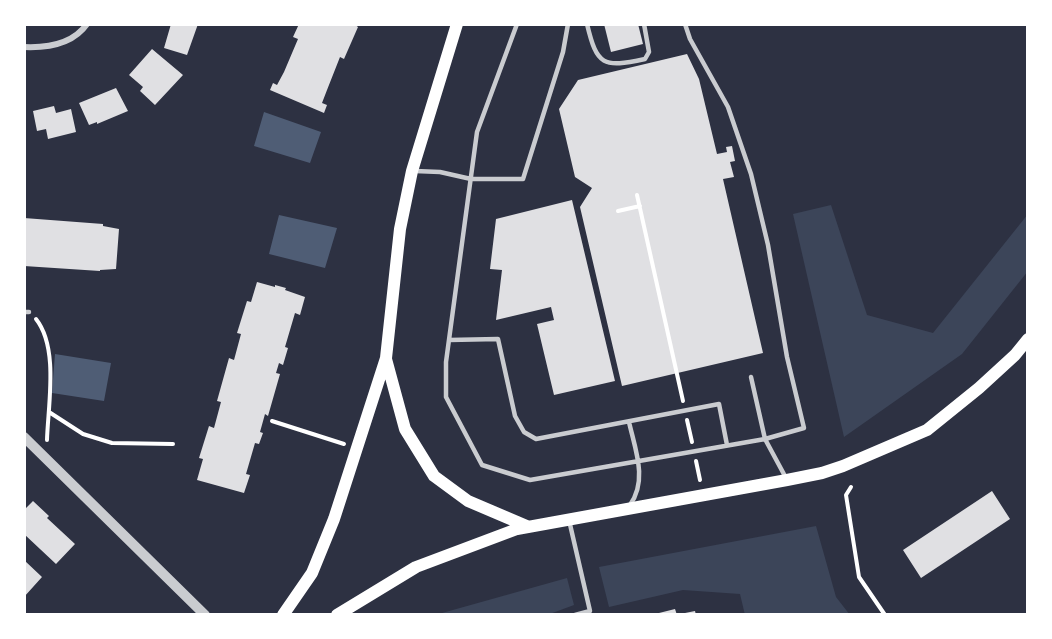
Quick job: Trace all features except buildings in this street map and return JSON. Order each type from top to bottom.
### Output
[{"type":"main road","points":[[283,615],[312,573],[334,519],[386,358],[400,229],[412,171],[457,24]]},
{"type":"main road","points":[[337,615],[416,567],[517,529],[787,480],[843,466],[927,430],[979,388],[1015,355],[1028,339]]},
{"type":"main road","points":[[386,358],[405,429],[434,476],[468,501],[529,527]]},
{"type":"street","points":[[24,46],[45,48],[79,35],[87,24]]},
{"type":"street","points":[[24,437],[204,615]]},
{"type":"lane","points":[[517,24],[477,132],[446,362],[446,397],[482,465],[530,480],[765,439],[804,428],[787,357],[768,245],[751,174],[728,107],[690,39],[685,24]]},
{"type":"lane","points":[[412,171],[440,172],[471,179],[523,179],[563,52],[568,24]]},
{"type":"lane","points":[[587,24],[593,48],[598,57],[617,65],[645,59],[649,52],[644,24]]},
{"type":"lane","points":[[449,340],[498,339],[515,416],[524,432],[536,440],[719,404],[727,445]]},
{"type":"lane","points":[[751,376],[765,439],[787,480]]},
{"type":"lane","points":[[627,509],[636,497],[641,481],[629,422]]},
{"type":"lane","points":[[569,520],[590,611],[575,615]]},
{"type":"path","points":[[637,195],[700,480]]},
{"type":"path","points":[[618,211],[640,206]]},
{"type":"path","points":[[27,312],[42,327],[50,356],[47,459]]},
{"type":"path","points":[[48,411],[83,434],[112,443],[173,444]]},
{"type":"path","points":[[272,421],[348,445]]},
{"type":"path","points":[[851,487],[846,495],[859,577],[885,615]]},
{"type":"shaded area","points":[[264,112],[321,132],[310,163],[254,146]]},
{"type":"shaded area","points":[[831,205],[867,315],[933,333],[1028,214],[1028,271],[962,354],[844,437],[793,214]]},
{"type":"shaded area","points":[[279,215],[337,228],[325,268],[269,254]]},
{"type":"shaded area","points":[[55,354],[111,363],[104,401],[52,393]]},
{"type":"shaded area","points":[[816,526],[836,597],[850,615],[745,615],[740,594],[683,590],[609,607],[599,567]]},
{"type":"shaded area","points":[[567,578],[574,605],[547,615],[435,615]]}]
